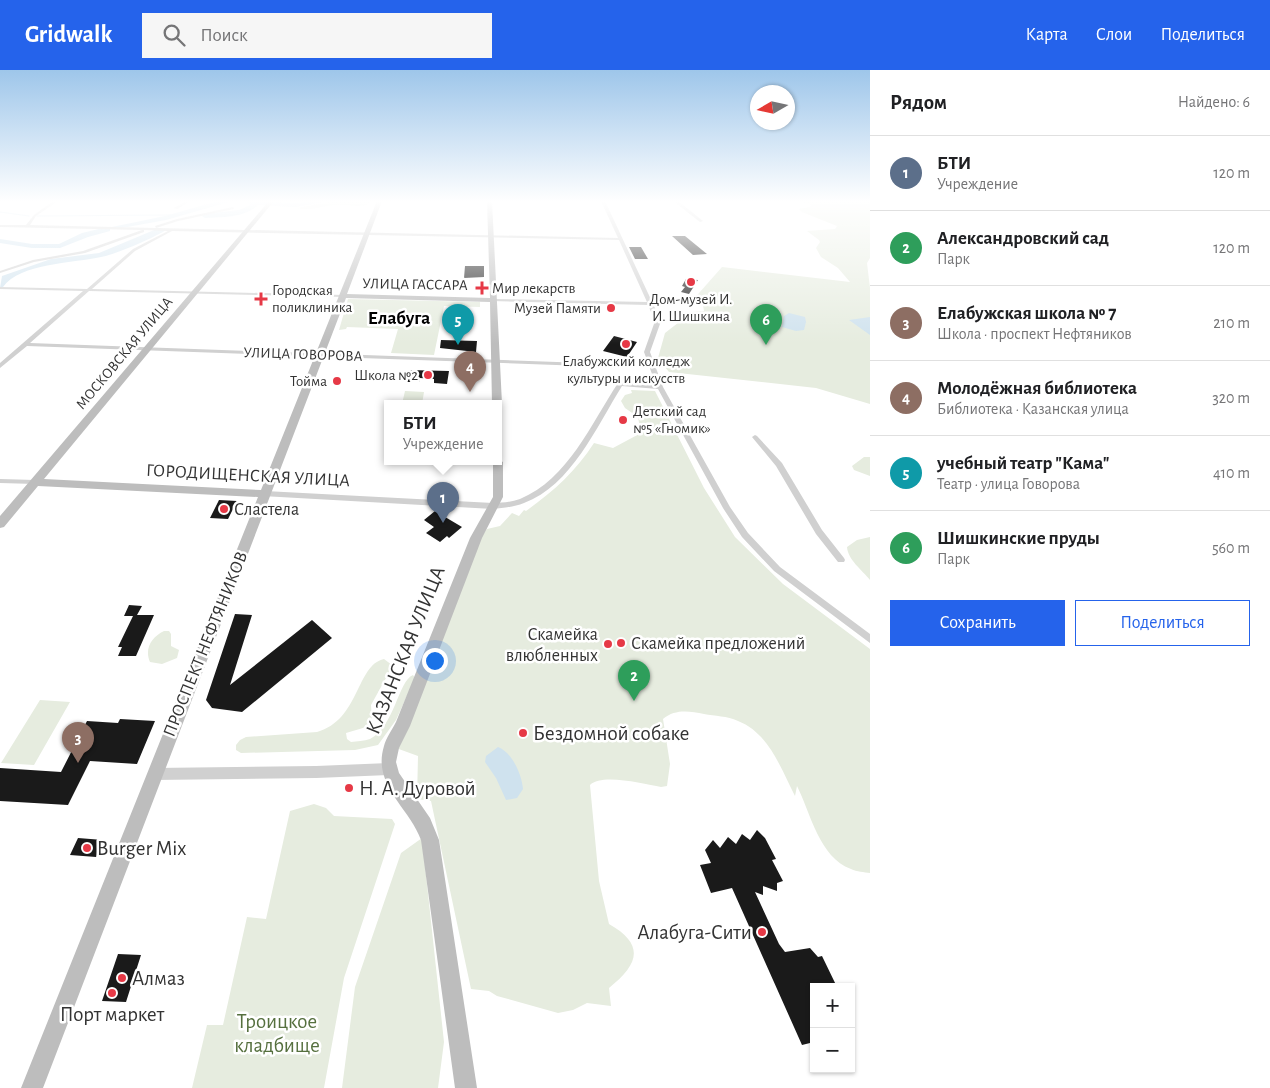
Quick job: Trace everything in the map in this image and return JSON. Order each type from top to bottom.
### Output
[{"type":"main road","name":"МОСКОВСКАЯ УЛИЦА","points":[[0,524],[233,249]]},
{"type":"main road","name":"ПРОСПЕКТ НЕФТЯНИКОВ","points":[[32,1088],[362,249]]},
{"type":"main road","points":[[490,249],[497,360],[497,400]]},
{"type":"main road","name":"УЛИЦА ГАССАРА","points":[[344,296],[492,300]]},
{"type":"main road","name":"КАЗАНСКАЯ УЛИЦА","points":[[389,769],[389,757],[394,738],[402,726],[476,538],[493,506],[499,488],[498,465]]},
{"type":"main road","name":"ГОРОДИЩЕНСКАЯ УЛИЦА","points":[[35,482],[265,494]]},
{"type":"main road","points":[[389,769],[399,792],[424,820],[430,840],[466,1088]]},
{"type":"street","points":[[0,272],[33,261],[94,249]]},
{"type":"street","points":[[0,366],[138,249]]},
{"type":"street","points":[[624,249],[658,324],[647,352],[660,387],[727,508],[745,535],[777,569],[870,639]]},
{"type":"street","name":"УЛИЦА ГАССАРА","points":[[0,288],[344,296]]},
{"type":"street","name":"УЛИЦА ГАССАРА","points":[[492,300],[650,304]]},
{"type":"street","name":"УЛИЦА ГОВОРОВА","points":[[25,344],[610,365]]},
{"type":"street","name":"ГОРОДИЩЕНСКАЯ УЛИЦА","points":[[265,494],[493,506],[514,503],[530,498],[562,472],[577,453],[620,384],[660,387]]},
{"type":"street","points":[[756,437],[779,465],[819,532],[841,560]]},
{"type":"street","name":"ГОРОДИЩЕНСКАЯ УЛИЦА","points":[[0,481],[35,482]]},
{"type":"street","points":[[154,774],[389,769]]},
{"type":"green space","points":[[816,249],[870,249],[870,258],[867,263],[870,288],[870,404],[816,388],[669,372],[658,358],[665,333],[692,312],[704,311],[703,305],[692,301],[722,267],[850,282],[838,268],[821,257]]},
{"type":"green space","points":[[348,299],[480,302],[480,307],[444,306],[434,355],[391,353],[398,329],[347,327],[346,329],[339,330]]},
{"type":"green space","points":[[631,390],[655,391],[704,488],[735,537],[783,584],[870,649],[870,873],[851,869],[831,855],[817,834],[797,786],[795,796],[773,753],[758,734],[749,727],[730,718],[688,712],[672,714],[663,719],[670,764],[667,786],[661,787],[613,780],[604,780],[590,785],[599,881],[609,924],[629,940],[633,947],[632,963],[619,980],[609,988],[611,1006],[587,1003],[573,1010],[558,1013],[497,996],[489,991],[471,989],[431,801],[417,799],[418,756],[396,748],[481,537],[487,529],[500,526],[512,513],[519,516],[524,510],[526,511],[546,496],[572,472],[594,443],[613,448],[641,433],[638,417],[625,408],[621,401],[625,395],[632,393]]},
{"type":"green space","points":[[405,391],[424,392],[423,400],[403,400]]},
{"type":"green space","points":[[864,457],[870,457],[870,476],[854,470],[852,466]]},
{"type":"green space","points":[[870,537],[870,580],[853,561],[847,547],[857,540]]},
{"type":"green space","points":[[164,631],[169,631],[171,634],[171,646],[179,650],[177,658],[162,664],[150,662],[148,652],[150,644],[156,636]]},
{"type":"green space","points":[[384,659],[392,665],[371,705],[372,721],[363,728],[346,733],[347,739],[351,742],[370,739],[378,733],[391,715],[403,686],[413,675],[415,678],[396,720],[378,745],[355,750],[241,753],[236,750],[236,745],[246,737],[317,732],[331,726],[350,705],[368,671],[375,663]]},
{"type":"green space","points":[[40,700],[70,702],[34,765],[1,763]]},
{"type":"green space","name":"Троицкое кладбище","points":[[314,804],[326,808],[334,816],[392,819],[395,824],[344,978],[324,1088],[192,1088],[207,1025],[223,1025],[247,917],[266,919],[290,811]]},
{"type":"green space","points":[[422,838],[444,1042],[438,1088],[342,1088],[355,987],[401,853]]},
{"type":"water","points":[[789,313],[805,317],[804,330],[796,331],[782,327],[784,316]]},
{"type":"water","points":[[870,317],[870,335],[849,320]]},
{"type":"water","points":[[498,747],[512,759],[521,777],[523,789],[517,798],[506,800],[496,778],[485,762],[486,756]]},
{"type":"building","points":[[630,249],[642,249],[648,259],[635,259]]},
{"type":"building","points":[[686,249],[700,249],[707,254],[693,255]]},
{"type":"building","points":[[465,266],[484,266],[484,277],[464,278]]},
{"type":"building","points":[[686,279],[698,280],[689,294],[681,292],[685,287],[682,286]]},
{"type":"building","name":"Елабужский колледж культуры и искусств","points":[[614,336],[637,342],[627,357],[603,351]]},
{"type":"building","points":[[441,340],[477,341],[476,352],[440,348]]},
{"type":"building","name":"Школа №2","points":[[408,370],[449,371],[447,384],[434,383],[434,379],[420,378],[419,382],[406,382]]},
{"type":"building","name":"Сластела","points":[[219,500],[237,501],[228,519],[210,518]]},
{"type":"building","points":[[435,511],[462,527],[449,538],[447,536],[440,542],[426,533],[434,527],[424,520]]},
{"type":"building","points":[[129,605],[142,606],[137,615],[154,615],[136,656],[118,656],[122,647],[118,647],[133,616],[124,616]]},
{"type":"building","points":[[235,614],[252,615],[230,685],[312,620],[332,638],[242,712],[212,708],[206,700]]},
{"type":"building","points":[[120,719],[155,721],[137,764],[90,761],[68,805],[0,801],[0,768],[61,772],[87,721],[118,723]]},
{"type":"building","name":"Алабуга-Сити","points":[[757,830],[765,838],[776,859],[772,860],[783,881],[777,883],[777,891],[763,886],[763,895],[755,892],[779,944],[785,952],[810,948],[818,957],[822,956],[835,983],[810,983],[810,1043],[802,1045],[732,888],[711,893],[700,865],[711,863],[705,850],[713,840],[720,848],[728,837],[736,844],[742,834],[750,840]]},
{"type":"building","name":"Burger Mix","points":[[78,838],[103,840],[96,857],[70,855]]},
{"type":"building","name":"Алмаз","points":[[118,954],[141,955],[126,1002],[102,1001]]},
{"type":"waterway","name":"Елабуга","points":[[0,285],[5,278],[51,261],[101,255],[117,249]]},
{"type":"place","name":"Дом-музей И. И. Шишкина","points":[[691,282]]},
{"type":"place","name":"Мир лекарств","points":[[482,288]]},
{"type":"place","name":"Городская поликлиника","points":[[261,299]]},
{"type":"place","name":"Музей Памяти","points":[[611,308]]},
{"type":"place","name":"Елабужский колледж культуры и искусств","points":[[626,344]]},
{"type":"place","name":"учебный театр \"Кама\"","points":[[458,345]]},
{"type":"place","name":"Шишкинские пруды","points":[[766,345]]},
{"type":"place","name":"Школа №2","points":[[428,375]]},
{"type":"place","name":"Тойма","points":[[337,381]]},
{"type":"place","name":"Молодёжная библиотека","points":[[470,392]]},
{"type":"place","name":"Детский сад №5 «Гномик»","points":[[623,420]]},
{"type":"place","name":"Сластела","points":[[224,509]]},
{"type":"place","name":"БТИ","points":[[443,523]]},
{"type":"place","name":"Скамейка предложений","points":[[621,643]]},
{"type":"place","name":"Скамейка влюбленных","points":[[608,644]]},
{"type":"place","name":"Александровский сад","points":[[634,701]]},
{"type":"place","name":"Бездомной собаке","points":[[523,733]]},
{"type":"place","name":"Елабужская школа № 7","points":[[78,763]]},
{"type":"place","name":"Н. А. Дуровой","points":[[349,788]]},
{"type":"place","name":"Burger Mix","points":[[87,848]]},
{"type":"place","name":"Алабуга-Сити","points":[[762,932]]},
{"type":"place","name":"Алмаз","points":[[122,978]]},
{"type":"place","name":"Порт маркет","points":[[112,993]]},
{"type":"district","name":"Елабуга","points":[[399,317]]}]
